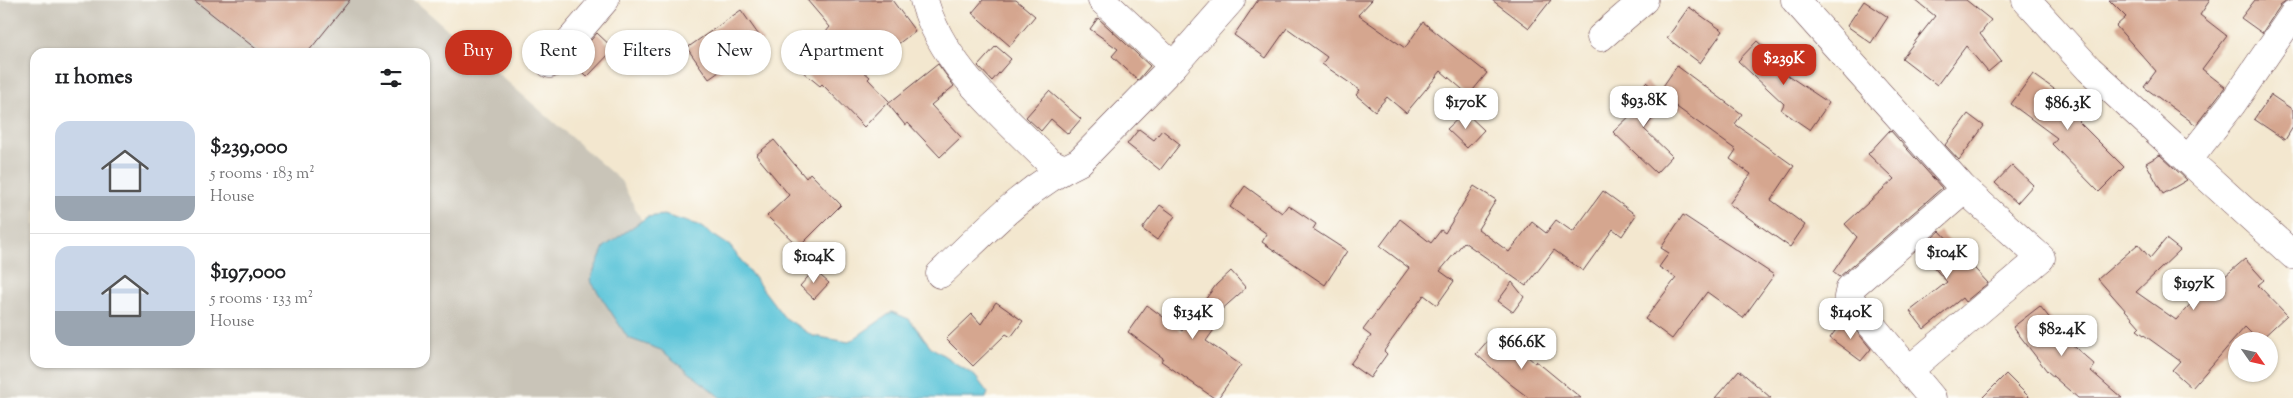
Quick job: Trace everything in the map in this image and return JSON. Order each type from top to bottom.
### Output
[{"type":"street","points":[[579,30],[605,0]]},
{"type":"street","points":[[924,0],[935,30],[949,53],[975,86],[1049,162],[1064,169]]},
{"type":"street","points":[[1102,0],[1173,66]]},
{"type":"street","points":[[940,274],[1031,191],[1064,169],[1079,162],[1173,66],[1231,0]]},
{"type":"street","points":[[1601,37],[1644,0]]},
{"type":"street","points":[[1795,0],[1963,188],[2041,258],[1909,370]]},
{"type":"street","points":[[2026,0],[2090,69],[2293,255]]},
{"type":"street","points":[[2188,160],[2232,104],[2293,15]]},
{"type":"street","points":[[1932,398],[1848,297],[1850,288],[1957,196],[1963,188]]},
{"type":"shaded area","points":[[0,0],[414,0],[448,30],[445,30],[445,75],[500,75],[621,181],[735,398],[0,398]]},
{"type":"water","points":[[664,215],[698,225],[730,246],[784,317],[813,336],[849,342],[892,312],[909,319],[931,347],[975,376],[988,393],[986,398],[721,398],[661,350],[628,338],[590,280],[604,247],[647,217]]},
{"type":"building","points":[[194,0],[350,0],[311,48],[255,48]]},
{"type":"building","points":[[807,0],[892,0],[915,31],[902,41],[902,30],[828,30],[830,27]]},
{"type":"building","points":[[983,0],[1016,0],[1035,16],[1010,46],[972,13]]},
{"type":"building","points":[[1258,0],[1372,0],[1358,15],[1405,48],[1423,22],[1487,73],[1469,95],[1441,71],[1406,113],[1387,97],[1375,111],[1356,95],[1360,90],[1322,64],[1327,57],[1287,28],[1266,58],[1234,35]]},
{"type":"building","points":[[1492,0],[1551,0],[1529,28]]},
{"type":"building","points":[[1915,0],[1966,0],[1991,20],[1980,34],[2001,61],[1988,72],[1966,46],[1937,85],[1902,58],[1935,16]]},
{"type":"building","points":[[2109,0],[2210,0],[2200,15],[2227,36],[2202,69],[2225,87],[2196,125],[2144,87],[2156,71],[2116,26],[2126,17]]},
{"type":"building","points":[[2255,0],[2288,0],[2280,6],[2262,33],[2241,18]]},
{"type":"building","points":[[1864,1],[1888,17],[1871,43],[1847,26]]},
{"type":"building","points":[[1689,7],[1723,31],[1700,63],[1667,38]]},
{"type":"building","points":[[741,10],[755,30],[713,30]]},
{"type":"building","points":[[1098,18],[1150,66],[1138,80],[1112,56],[1118,49],[1090,29]]},
{"type":"building","points":[[597,33],[605,41],[605,58],[595,69],[595,35]]},
{"type":"building","points":[[699,40],[699,65],[689,51],[689,47]]},
{"type":"building","points":[[1757,41],[1787,68],[1783,72],[1829,103],[1810,130],[1781,110],[1784,104],[1738,61]]},
{"type":"building","points":[[996,46],[1011,59],[992,81],[978,66]]},
{"type":"building","points":[[938,64],[954,86],[931,105],[961,137],[940,157],[908,123],[905,125],[888,104]]},
{"type":"building","points":[[1677,66],[1742,114],[1735,124],[1794,166],[1771,200],[1805,225],[1790,247],[1729,204],[1751,174],[1730,159],[1736,150],[1667,100],[1659,92]]},
{"type":"building","points":[[2033,74],[2085,111],[2078,121],[2124,167],[2099,192],[2052,144],[2057,138],[2011,104]]},
{"type":"building","points":[[706,75],[715,75],[709,79]]},
{"type":"building","points":[[807,75],[868,75],[870,77],[868,79],[889,101],[864,127],[822,84],[820,86]]},
{"type":"building","points":[[1646,82],[1668,101],[1644,129],[1672,156],[1656,173],[1613,132],[1634,112],[1626,105]]},
{"type":"building","points":[[1049,91],[1081,119],[1068,134],[1051,119],[1041,131],[1026,117]]},
{"type":"building","points":[[2271,95],[2293,110],[2293,127],[2285,140],[2254,119]]},
{"type":"building","points":[[1465,112],[1484,130],[1467,148],[1447,129]]},
{"type":"building","points":[[1968,114],[1984,126],[1959,160],[1945,145]]},
{"type":"building","points":[[1139,129],[1154,140],[1162,130],[1180,144],[1160,170],[1127,144]]},
{"type":"building","points":[[1890,130],[1942,188],[1839,277],[1833,272],[1857,237],[1845,224],[1894,179],[1868,154]]},
{"type":"building","points":[[774,140],[806,178],[810,173],[841,205],[799,247],[767,216],[789,195],[756,155]]},
{"type":"building","points":[[2160,155],[2187,180],[2163,194],[2146,163]]},
{"type":"building","points":[[2012,165],[2033,185],[2017,203],[1995,183]]},
{"type":"building","points":[[1245,186],[1282,213],[1288,205],[1316,224],[1313,229],[1347,251],[1325,285],[1262,242],[1267,234],[1230,207]]},
{"type":"building","points":[[1474,186],[1496,200],[1478,229],[1509,252],[1532,222],[1546,233],[1556,220],[1573,232],[1603,191],[1636,215],[1622,236],[1613,229],[1583,271],[1554,250],[1526,286],[1464,242],[1440,271],[1454,281],[1437,305],[1424,295],[1384,351],[1387,354],[1370,378],[1350,364],[1371,336],[1363,330],[1409,268],[1380,246],[1400,219],[1431,243],[1441,230],[1445,233]]},
{"type":"building","points":[[1160,205],[1175,216],[1157,240],[1142,229]]},
{"type":"building","points":[[1683,215],[1774,275],[1743,318],[1707,292],[1672,339],[1645,319],[1676,278],[1659,267],[1669,253],[1661,248]]},
{"type":"building","points":[[1940,231],[1988,283],[1965,302],[1962,298],[1924,329],[1910,311],[1947,282],[1918,250]]},
{"type":"building","points":[[2166,239],[2180,250],[2136,292],[2176,320],[2195,299],[2197,300],[2245,259],[2264,280],[2258,285],[2287,315],[2269,332],[2250,332],[2245,327],[2241,332],[2228,332],[2228,347],[2192,388],[2172,370],[2180,361],[2137,330],[2140,327],[2098,279],[2138,244],[2150,258]]},
{"type":"building","points":[[814,270],[829,283],[814,299],[800,286]]},
{"type":"building","points":[[1231,271],[1246,288],[1211,319],[1218,324],[1206,341],[1241,365],[1218,398],[1214,398],[1161,361],[1163,358],[1128,332],[1147,305],[1182,331],[1216,285]]},
{"type":"building","points":[[1512,282],[1524,297],[1513,312],[1498,301]]},
{"type":"building","points":[[996,302],[1023,321],[1011,337],[1006,334],[973,366],[946,339],[972,314],[981,324]]},
{"type":"building","points":[[2040,306],[2067,340],[2095,365],[2091,371],[2122,398],[2078,398],[2047,371],[2013,327]]},
{"type":"building","points":[[1845,317],[1871,349],[1861,361],[1830,338]]},
{"type":"building","points":[[1497,330],[1535,363],[1536,361],[1581,398],[1529,398],[1509,383],[1476,354]]},
{"type":"building","points":[[1739,370],[1771,398],[1715,398]]},
{"type":"building","points":[[2006,374],[2030,398],[1982,398]]}]
